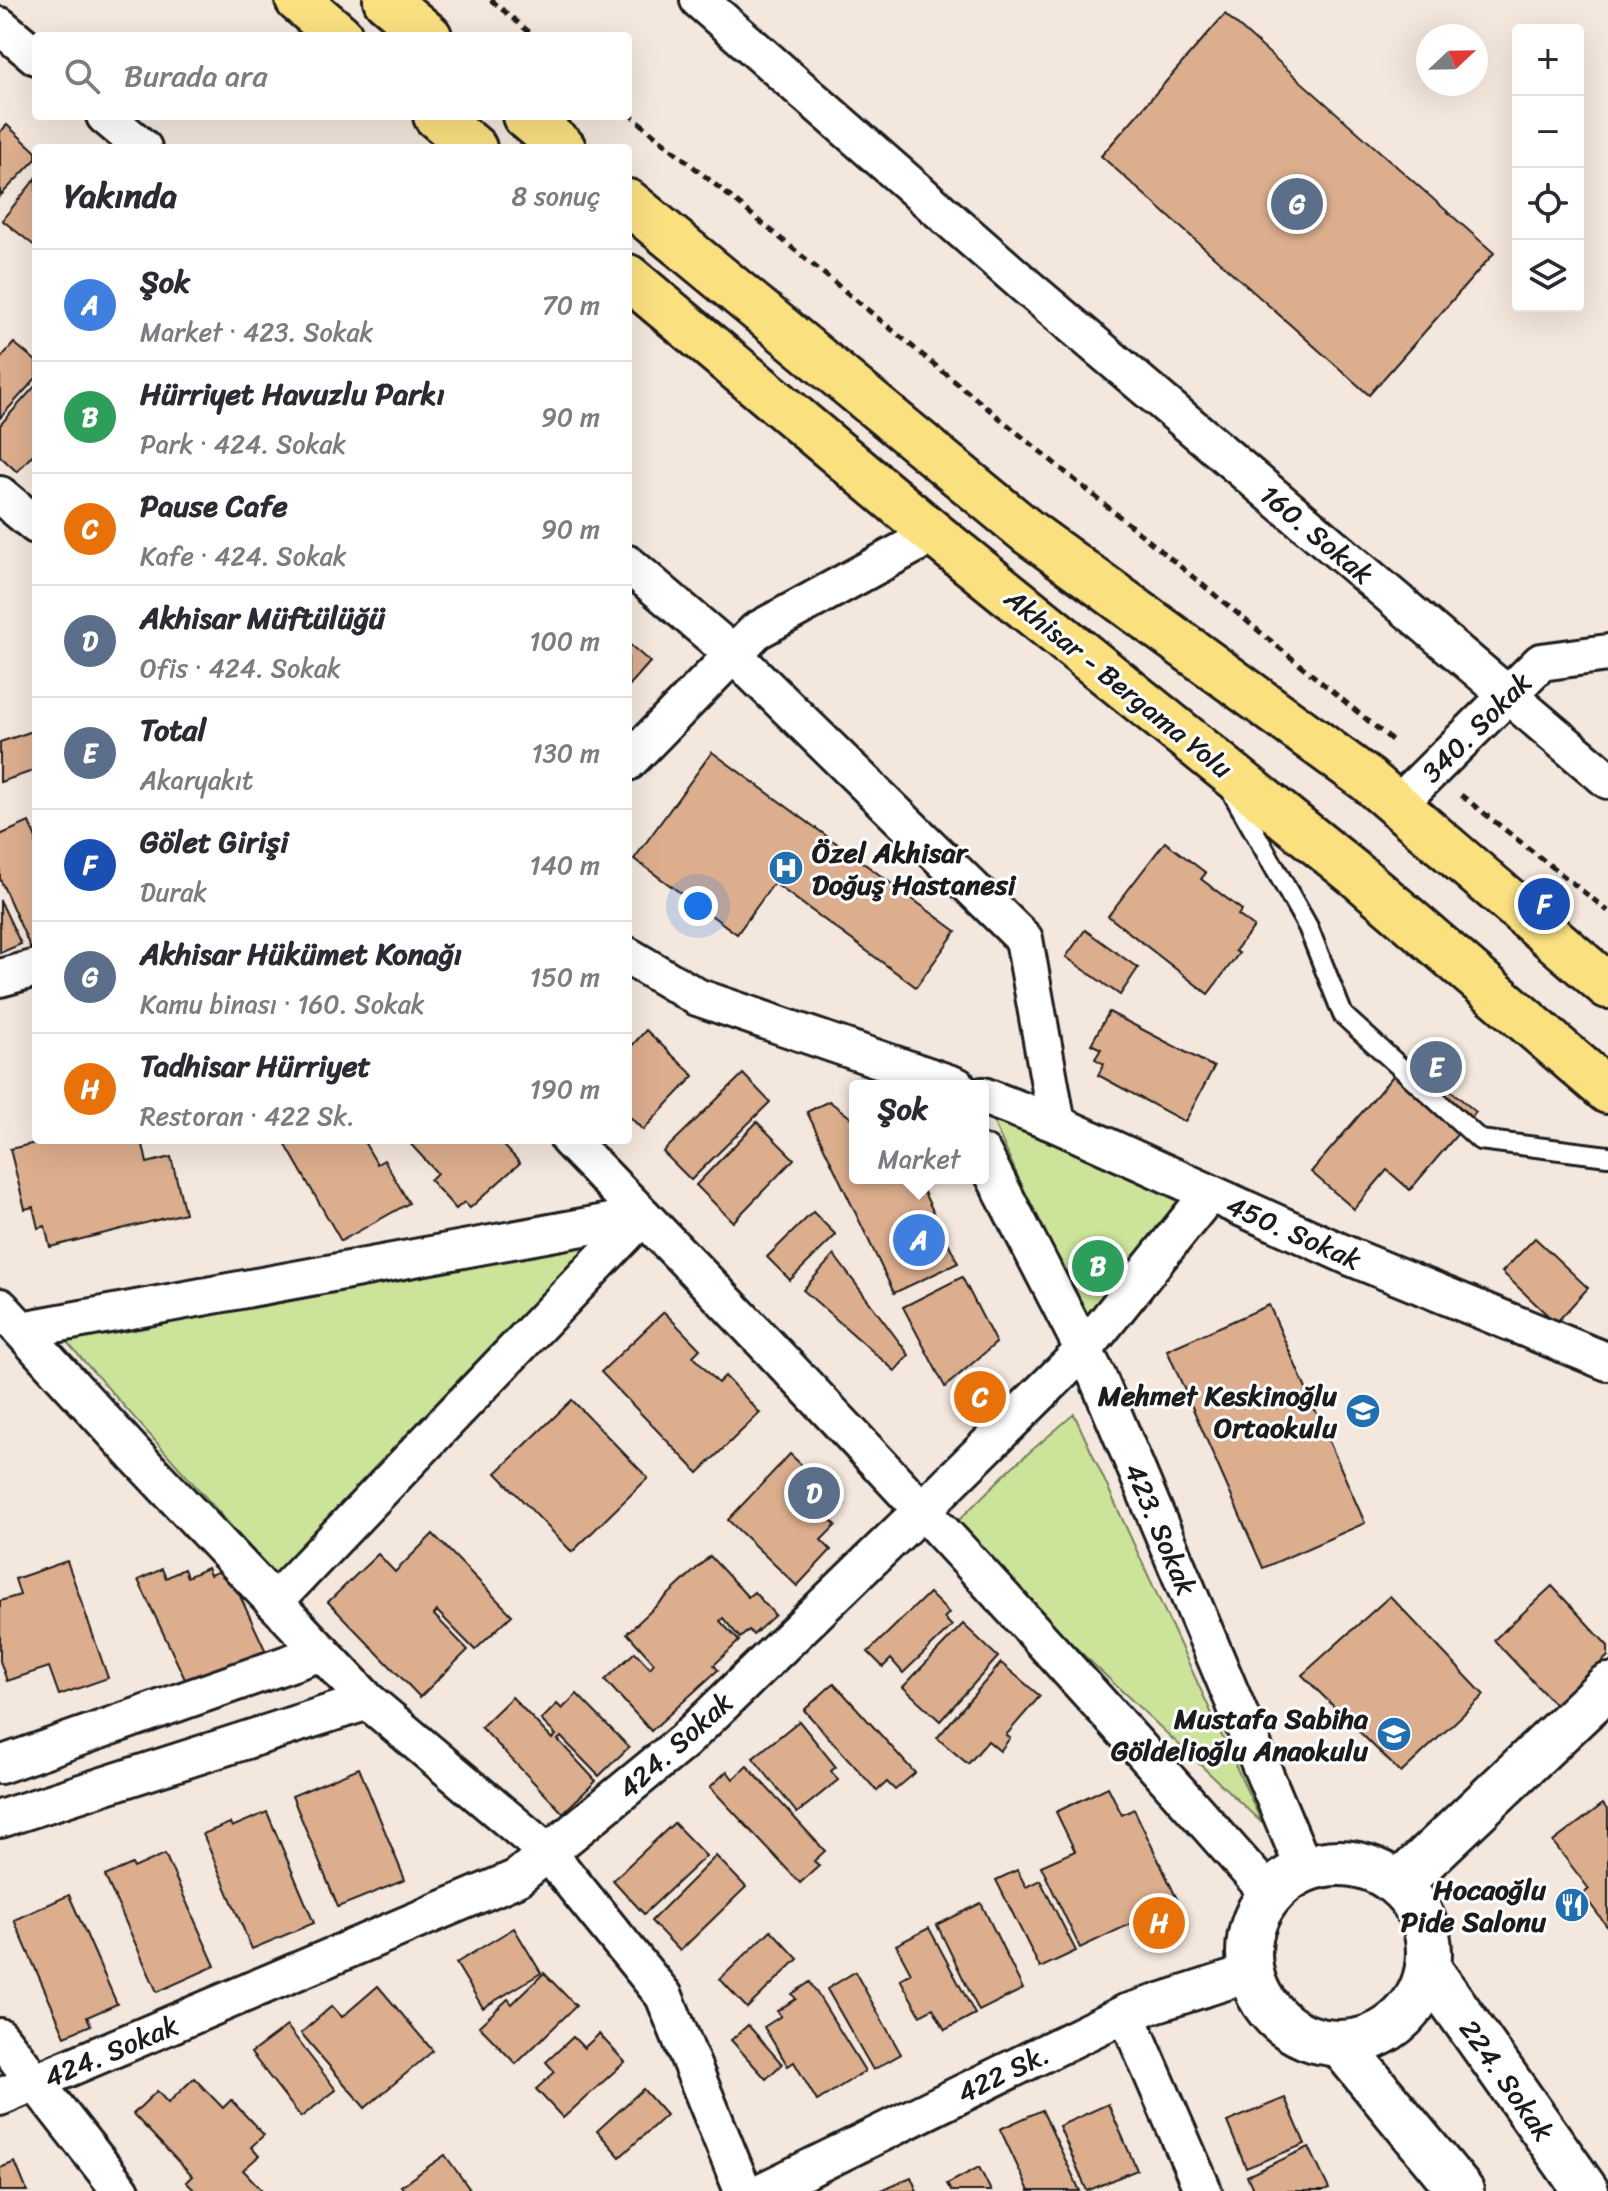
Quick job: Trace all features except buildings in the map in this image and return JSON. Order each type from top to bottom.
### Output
[{"type":"main road","points":[[298,0],[335,32]]},
{"type":"main road","points":[[386,0],[424,32]]},
{"type":"main road","points":[[441,120],[469,144]]},
{"type":"main road","points":[[530,120],[558,144]]},
{"type":"main road","points":[[632,205],[1028,532],[1368,780],[1608,986]]},
{"type":"main road","name":"Akhisar - Bergama Yolu","points":[[632,280],[934,534],[1359,877],[1608,1091]]},
{"type":"street","name":"160. Sokak","points":[[715,3],[1027,287],[1608,780]]},
{"type":"street","points":[[0,26],[32,53]]},
{"type":"street","points":[[110,120],[138,144]]},
{"type":"street","points":[[0,495],[32,522]]},
{"type":"street","points":[[632,758],[756,631],[934,534]]},
{"type":"street","points":[[632,567],[733,654],[1024,939],[1057,1124]]},
{"type":"street","name":"340. Sokak","points":[[1397,805],[1541,662],[1608,653]]},
{"type":"street","points":[[632,958],[697,997],[936,1080]]},
{"type":"street","points":[[0,978],[32,969]]},
{"type":"street","name":"450. Sokak","points":[[989,1098],[1057,1124],[1351,1257],[1608,1362]]},
{"type":"street","points":[[573,1144],[921,1511],[1137,1744],[1270,1895]]},
{"type":"street","name":"423. Sokak","points":[[989,1166],[1097,1376],[1304,1868]]},
{"type":"street","name":"424. Sokak","points":[[0,2097],[517,1878],[684,1741],[1083,1351],[1209,1194]]},
{"type":"street","points":[[11,1318],[643,1216]]},
{"type":"street","points":[[274,1602],[643,1216]]},
{"type":"street","points":[[11,1318],[368,1701],[548,1853],[664,1996],[743,2191]]},
{"type":"street","points":[[0,1765],[322,1652]]},
{"type":"street","points":[[1398,1885],[1608,1686]]},
{"type":"street","points":[[0,1819],[368,1701]]},
{"type":"street","points":[[1347,1863],[1374,1870],[1398,1885],[1417,1907],[1427,1937],[1428,1968],[1417,1998],[1397,2022],[1370,2038],[1340,2044],[1309,2039],[1281,2023],[1261,1999],[1251,1973],[1249,1945],[1256,1917],[1270,1895],[1304,1868],[1347,1863]]},
{"type":"street","name":"224. Sokak","points":[[1428,1968],[1586,2191]]},
{"type":"street","name":"422 Sk.","points":[[763,2191],[1126,2013],[1251,1973]]},
{"type":"street","points":[[1126,2013],[1203,2191]]},
{"type":"street","points":[[0,2037],[121,2191]]},
{"type":"street","points":[[1340,2044],[1461,2191]]},
{"type":"lane","points":[[1215,761],[1308,927],[1343,1015],[1480,1140],[1608,1156]]},
{"type":"path","points":[[491,0],[529,32]]},
{"type":"path","points":[[632,116],[1431,771],[1608,911]]},
{"type":"green space","points":[[989,1110],[1188,1202],[1087,1330],[989,1112]]},
{"type":"green space","points":[[603,1234],[276,1576],[64,1339]]},
{"type":"green space","points":[[1074,1414],[1262,1823],[950,1529],[1010,1469]]},
{"type":"place","name":"Akhisar Hükümet Konağı","points":[[1297,204]]},
{"type":"place","name":"Özel Akhisar Doğuş Hastanesi","points":[[786,868]]},
{"type":"place","name":"Gölet Girişi","points":[[1544,904]]},
{"type":"place","name":"Total","points":[[1436,1067]]},
{"type":"place","name":"Şok","points":[[919,1240]]},
{"type":"place","name":"Hürriyet Havuzlu Parkı","points":[[1098,1266]]},
{"type":"place","name":"Pause Cafe","points":[[980,1397]]},
{"type":"place","name":"Mehmet Keskinoğlu Ortaokulu","points":[[1363,1411]]},
{"type":"place","name":"Akhisar Müftülüğü","points":[[814,1493]]},
{"type":"place","name":"Mustafa Sabiha Göldelioğlu Anaokulu","points":[[1394,1734]]},
{"type":"place","name":"Hocaoğlu Pide Salonu","points":[[1572,1905]]},
{"type":"place","name":"Tadhisar Hürriyet","points":[[1159,1923]]}]
